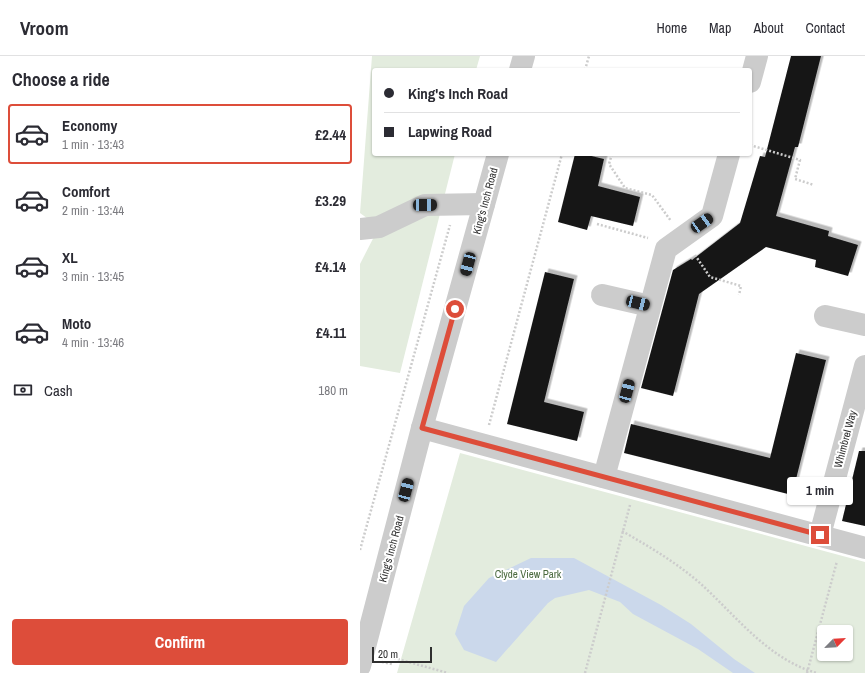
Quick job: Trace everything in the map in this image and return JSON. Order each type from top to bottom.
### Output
[{"type":"street","points":[[521,68],[524,56]]},
{"type":"street","points":[[752,75],[757,56]]},
{"type":"street","name":"King's Inch Road","points":[[360,666],[422,428],[497,156]]},
{"type":"street","points":[[604,477],[666,249],[712,216],[728,156]]},
{"type":"street","points":[[360,229],[379,227],[425,205],[484,204]]},
{"type":"street","points":[[602,295],[650,306]]},
{"type":"street","points":[[825,316],[865,325]]},
{"type":"street","name":"Whimbrel Way","points":[[820,535],[865,366]]},
{"type":"street","points":[[422,428],[865,548]]},
{"type":"path","points":[[586,68],[589,56]]},
{"type":"path","points":[[752,146],[800,160],[795,179],[814,185]]},
{"type":"path","points":[[483,444],[561,156]]},
{"type":"path","points":[[360,550],[456,204]]},
{"type":"path","points":[[666,226],[671,222]]},
{"type":"path","points":[[596,224],[650,239]]},
{"type":"path","points":[[585,673],[635,485]]},
{"type":"path","points":[[622,531],[658,551],[700,583],[740,622],[785,660],[807,672],[817,673]]},
{"type":"path","points":[[807,672],[842,542]]},
{"type":"path","points":[[394,658],[448,673]]},
{"type":"green space","points":[[372,56],[480,56],[477,68],[372,68],[372,156],[454,156],[400,373],[360,366],[360,264],[379,227],[360,213]]},
{"type":"green space","name":"Clyde View Park","points":[[460,453],[865,562],[865,673],[397,673]]},
{"type":"water","points":[[531,558],[574,558],[661,605],[691,624],[734,659],[755,673],[733,673],[698,649],[633,614],[620,602],[589,590],[555,598],[548,603],[496,662],[464,650],[455,634],[464,606],[489,578]]},
{"type":"building","points":[[791,56],[821,56],[798,147],[795,147],[776,216],[829,231],[828,236],[858,245],[848,276],[815,267],[816,260],[766,247],[699,294],[673,396],[641,388],[673,270],[691,259],[692,260],[740,223],[760,156],[765,157]]},
{"type":"building","points":[[574,156],[591,156],[604,159],[598,186],[640,197],[633,226],[591,216],[587,230],[558,222]]},
{"type":"building","points":[[545,272],[574,279],[544,402],[584,412],[577,441],[507,424]]},
{"type":"building","points":[[796,353],[826,360],[792,495],[624,453],[631,424],[770,458]]},
{"type":"building","points":[[859,451],[865,451],[865,526],[842,521]]},
{"type":"route","points":[[455,309],[422,428],[820,535]]}]
